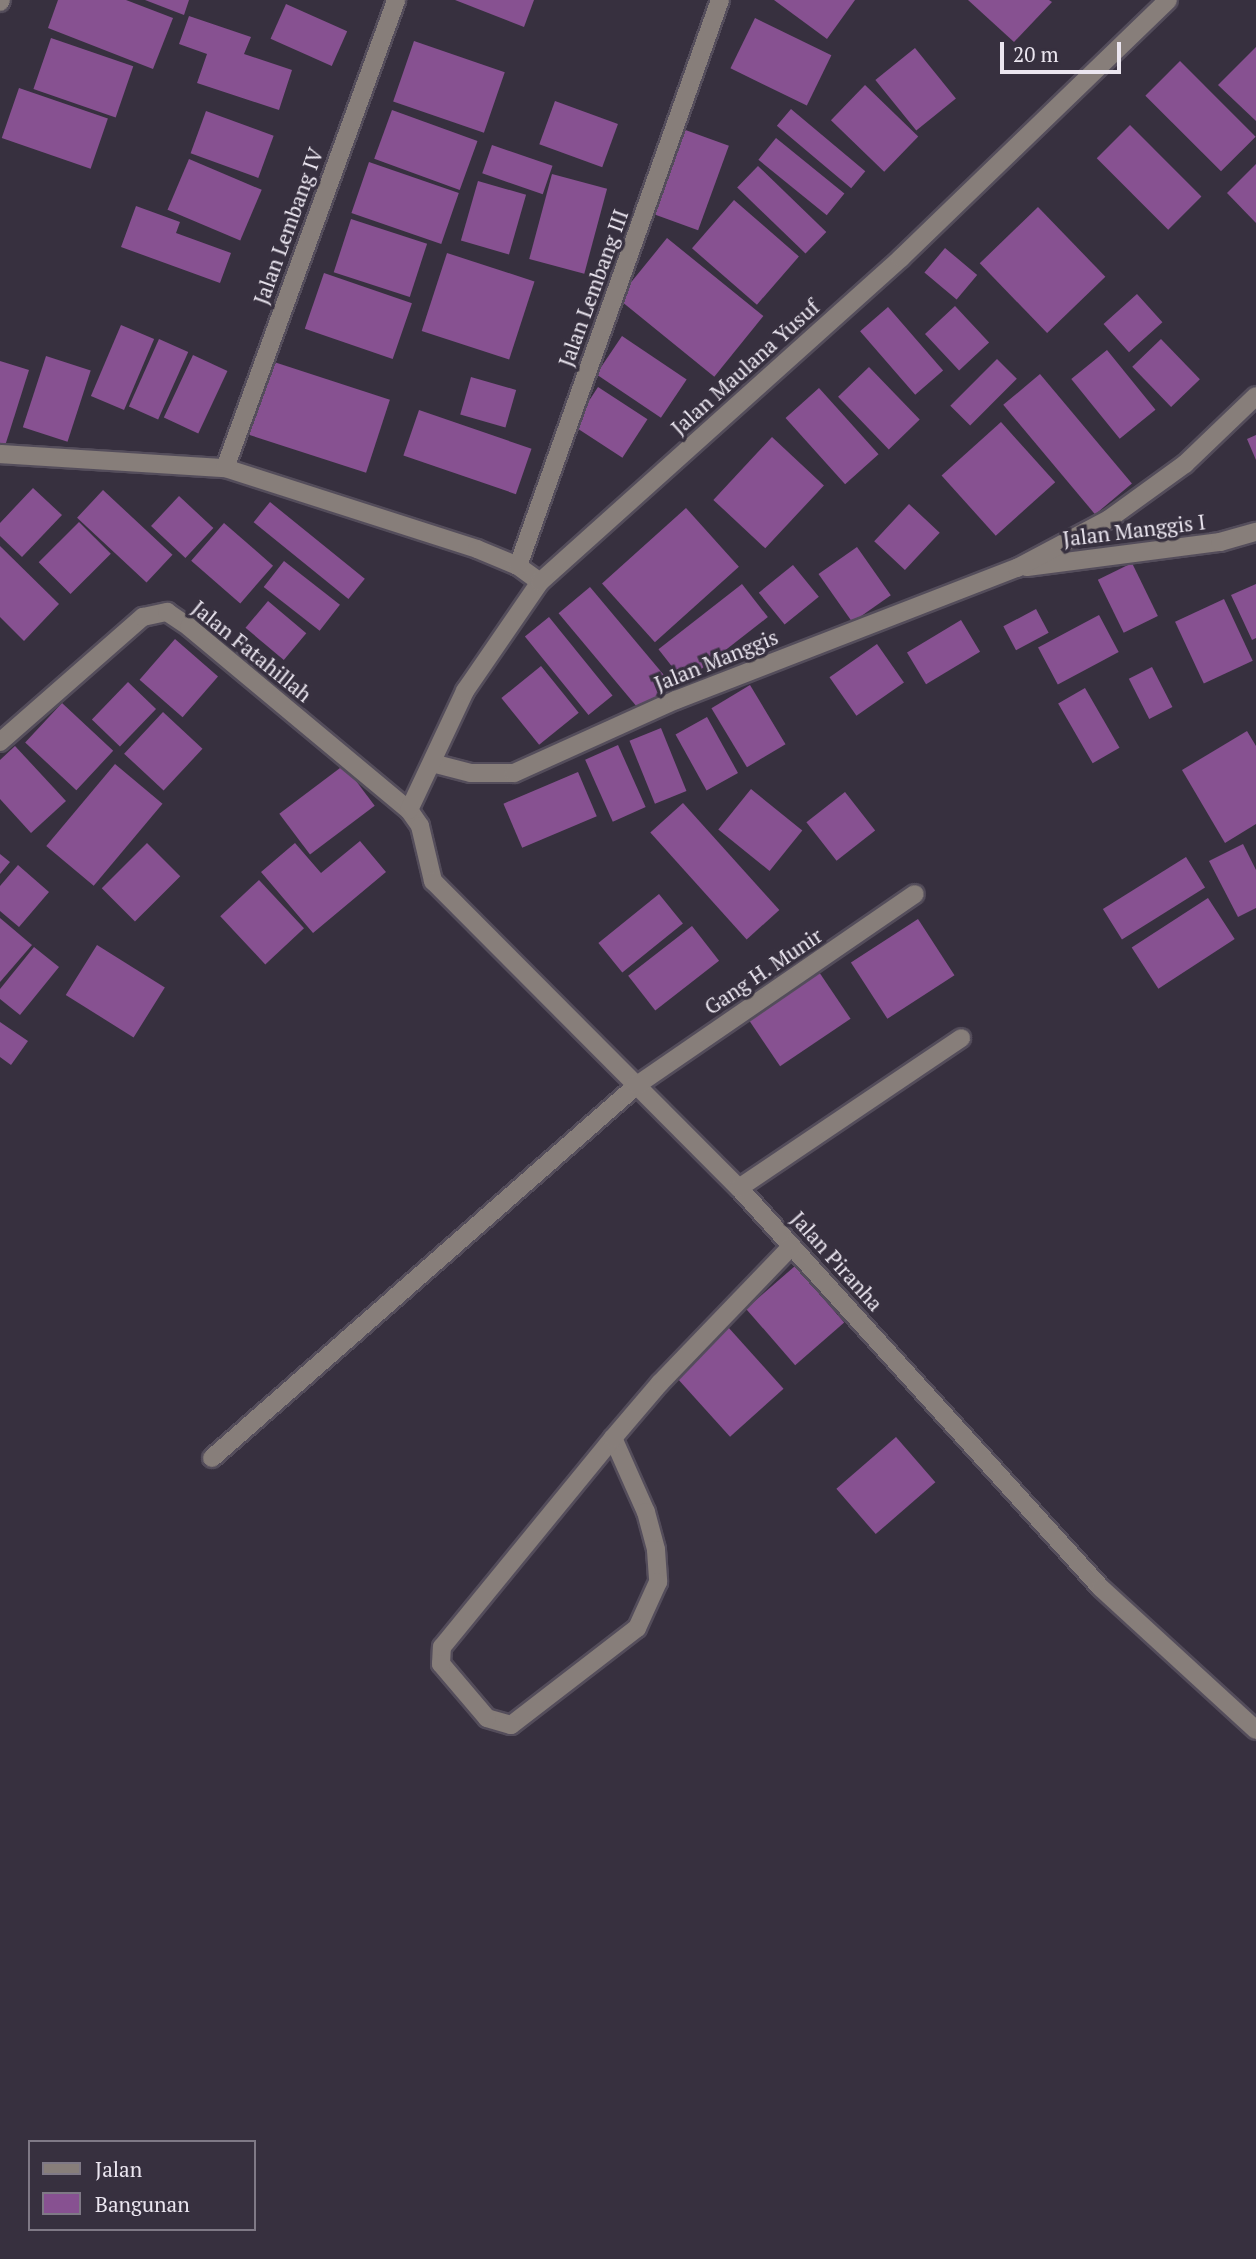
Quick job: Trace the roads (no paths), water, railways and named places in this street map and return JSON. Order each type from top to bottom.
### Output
[{"type":"street","name":"Jalan Lembang IV","points":[[225,468],[396,0]]},
{"type":"street","name":"Jalan Lembang III","points":[[518,566],[720,0]]},
{"type":"street","name":"Jalan Maulana Yusuf","points":[[409,810],[465,691],[540,582],[901,258],[1168,0]]},
{"type":"street","points":[[1017,568],[1110,519],[1185,464],[1256,396]]},
{"type":"street","points":[[0,454],[225,468],[477,548],[518,566],[540,582]]},
{"type":"street","name":"Jalan Manggis I","points":[[1017,568],[1220,542],[1256,532]]},
{"type":"street","name":"Jalan Manggis","points":[[432,763],[471,773],[514,773],[676,700],[1017,568]]},
{"type":"street","name":"Jalan Fatahillah","points":[[0,742],[143,617],[167,612],[409,810]]},
{"type":"street","name":"Jalan Piranha","points":[[409,810],[420,826],[433,881],[739,1188],[1101,1588],[1256,1730]]},
{"type":"street","name":"Gang H. Munir","points":[[212,1458],[637,1085],[915,894]]},
{"type":"street","points":[[739,1188],[961,1038]]},
{"type":"street","points":[[613,1438],[646,1512],[656,1550],[658,1583],[637,1628],[512,1725],[487,1718],[441,1664],[442,1647],[613,1438],[660,1383],[792,1246]]}]
